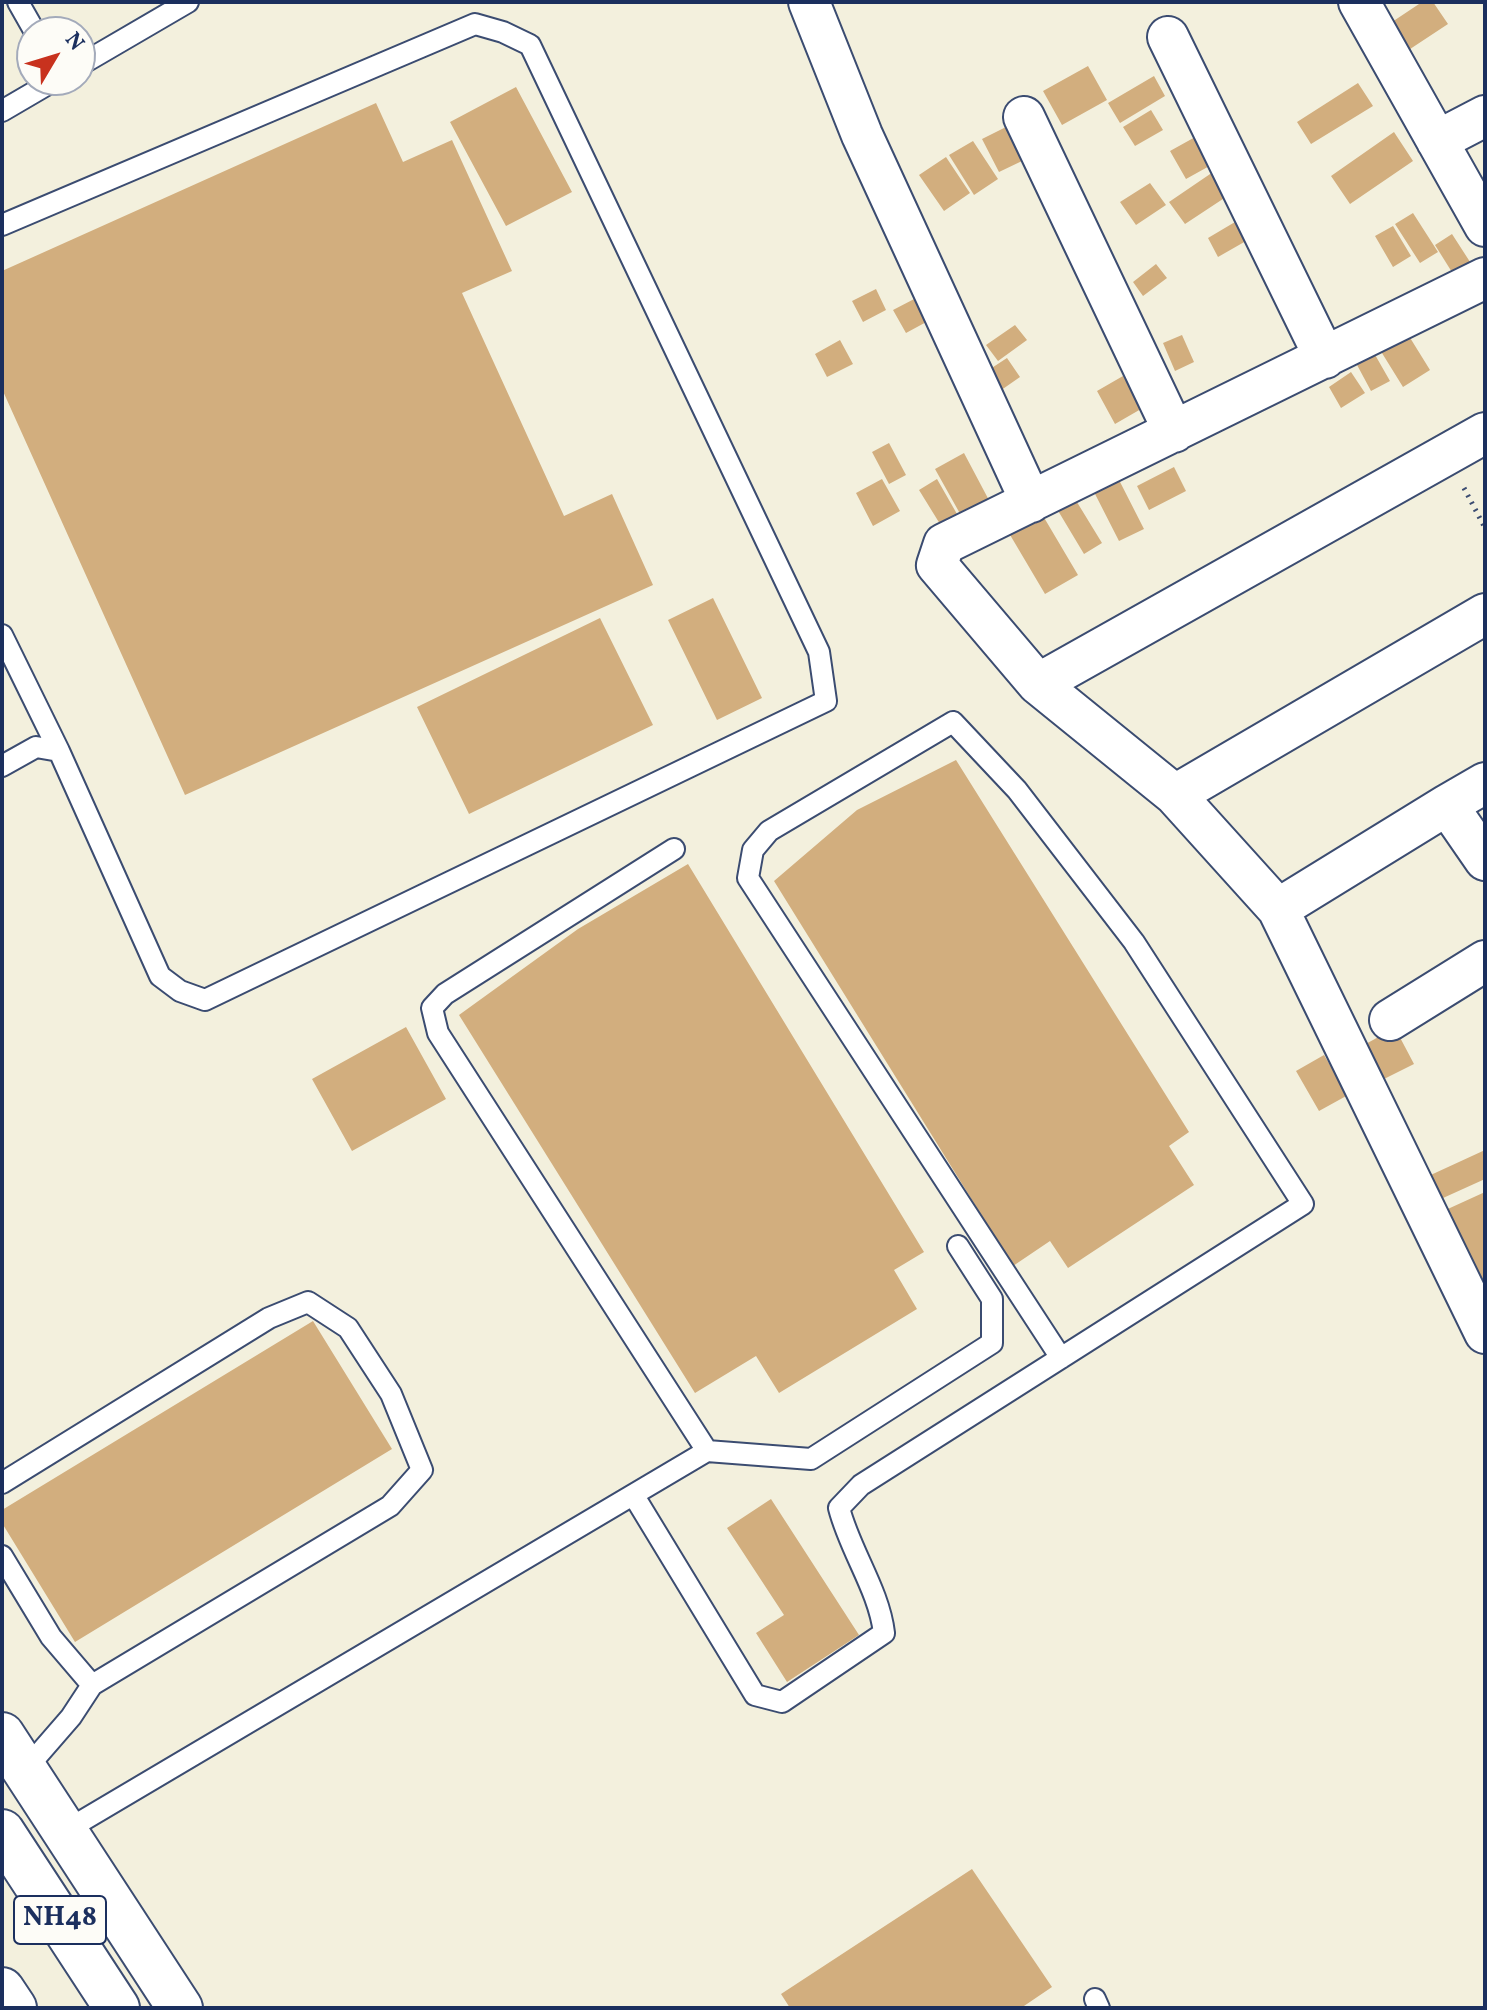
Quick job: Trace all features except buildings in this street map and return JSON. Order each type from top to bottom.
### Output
[{"type":"main road","points":[[14,1753],[180,2008]]},
{"type":"main road","name":"NH48","points":[[2,1832],[117,2008]]},
{"type":"main road","points":[[2,1990],[14,2008]]},
{"type":"street","points":[[809,2],[862,135],[1031,502]]},
{"type":"street","points":[[1359,2],[1485,226]]},
{"type":"street","points":[[1168,37],[1325,358]]},
{"type":"street","points":[[1437,141],[1485,116]]},
{"type":"street","points":[[1024,117],[1174,432]]},
{"type":"street","points":[[1485,278],[944,544],[937,565],[1038,684],[1175,795],[1278,909],[1485,1333]]},
{"type":"street","points":[[1038,684],[1485,433]]},
{"type":"street","points":[[1175,795],[1485,614]]},
{"type":"street","points":[[1278,909],[1485,783]]},
{"type":"street","points":[[1447,805],[1485,860]]},
{"type":"street","points":[[1390,1020],[1485,961]]},
{"type":"lane","points":[[96,56],[188,2]]},
{"type":"lane","points":[[2,225],[475,24],[503,32],[530,45],[819,652],[826,701],[205,1000],[180,991],[160,976],[59,751],[2,635]]},
{"type":"lane","points":[[2,111],[28,96]]},
{"type":"lane","points":[[634,1496],[755,1695],[782,1702],[884,1633],[882,1610],[846,1536],[839,1508],[861,1485],[1061,1358],[1303,1204],[1134,942],[1017,790],[953,722],[769,831],[753,850],[748,878],[1061,1358]]},
{"type":"lane","points":[[2,766],[36,747],[59,751]]},
{"type":"lane","points":[[674,849],[445,994],[432,1008],[438,1033],[707,1451]]},
{"type":"lane","points":[[65,1831],[707,1451],[811,1459],[992,1343],[992,1299],[958,1246]]},
{"type":"lane","points":[[2,1483],[269,1318],[308,1302],[348,1328],[391,1394],[422,1470],[390,1506],[92,1685],[71,1717],[14,1753]]},
{"type":"lane","points":[[2,1556],[51,1637],[92,1685]]},
{"type":"path","points":[[1447,455],[1485,528]]}]
